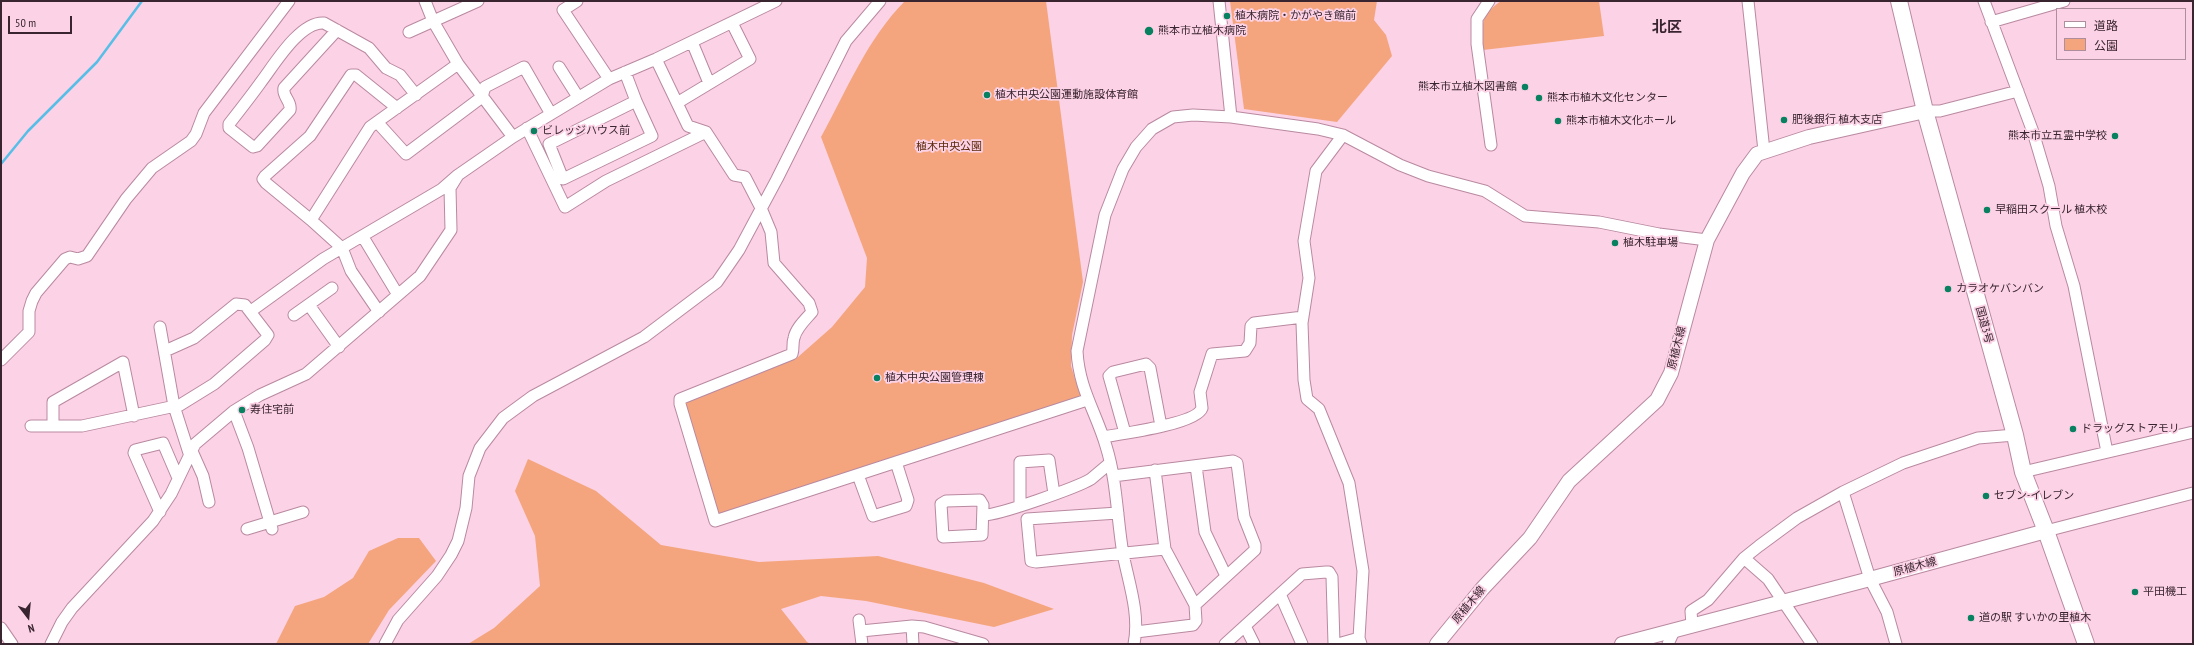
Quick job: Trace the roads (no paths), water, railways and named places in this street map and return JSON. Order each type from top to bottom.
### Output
[{"type":"highway","name":"国道3号","points":[[1899,1],[1925,111],[2015,435],[2023,472],[2046,531],[2086,644]]},
{"type":"main road","name":"原植木線","points":[[1437,644],[1482,589],[1530,538],[1569,481],[1657,400],[1671,373],[1707,240],[1742,173],[1757,154],[1809,137],[1925,111]]},
{"type":"main road","name":"原植木線","points":[[1622,644],[2046,531]]},
{"type":"street","points":[[1,360],[30,332],[29,311],[36,293],[65,259],[70,256],[78,258],[87,256],[126,199],[152,168],[191,141],[196,134],[204,113],[289,1]]},
{"type":"street","points":[[425,1],[434,21],[458,64],[513,137]]},
{"type":"street","points":[[409,32],[478,1]]},
{"type":"street","points":[[577,1],[563,10],[609,79]]},
{"type":"street","points":[[385,644],[398,620],[437,576],[451,555],[458,541],[466,508],[469,476],[480,448],[503,418],[534,396],[644,337],[717,282],[738,250],[761,208],[822,93],[846,41],[880,1]]},
{"type":"street","points":[[1219,1],[1231,117]]},
{"type":"street","points":[[1488,1],[1477,19],[1477,44],[1491,145]]},
{"type":"street","points":[[1748,1],[1764,151]]},
{"type":"street","points":[[1984,1],[2018,91],[2048,186],[2056,226],[2074,286],[2107,452]]},
{"type":"street","points":[[1991,22],[2064,1]]},
{"type":"street","points":[[251,312],[342,248],[442,189],[458,175],[513,137],[578,97],[609,79],[656,59],[732,23],[769,3]]},
{"type":"street","points":[[337,30],[284,88],[284,94],[290,104],[290,110],[257,146],[253,147],[229,128],[229,124],[285,47],[312,24],[324,23],[337,30],[369,48],[386,68],[400,76],[416,95]]},
{"type":"street","points":[[678,103],[750,59],[732,23]]},
{"type":"street","points":[[692,42],[709,83]]},
{"type":"street","points":[[656,59],[688,126],[706,132],[734,175],[745,177],[761,208],[771,232],[774,263],[809,303],[812,312],[797,328],[793,340],[794,348],[792,354],[680,399],[715,521],[1087,400]]},
{"type":"street","points":[[311,220],[370,127],[458,64]]},
{"type":"street","points":[[377,122],[406,154],[482,97],[485,87],[524,67],[551,114]]},
{"type":"street","points":[[559,67],[578,97]]},
{"type":"street","points":[[625,72],[652,136],[562,179],[549,144],[636,101]]},
{"type":"street","points":[[379,312],[351,271],[342,248],[263,179],[310,136],[351,75],[356,75],[397,108]]},
{"type":"street","points":[[1925,111],[1940,111],[2018,91]]},
{"type":"street","points":[[1134,644],[1136,632],[1133,595],[1124,554],[1113,476],[1103,437],[1087,400],[1078,367],[1077,351],[1105,215],[1123,169],[1136,147],[1152,129],[1173,117],[1193,115],[1231,117],[1318,129],[1343,136],[1400,165],[1428,176],[1485,191],[1525,216],[1599,222],[1659,234],[1707,240]]},
{"type":"street","points":[[527,128],[565,207],[606,181],[706,132]]},
{"type":"street","points":[[1338,644],[1360,641],[1363,571],[1349,483],[1319,409],[1307,399],[1304,380],[1303,317],[1309,278],[1304,240],[1316,171],[1343,136]]},
{"type":"street","points":[[51,644],[62,622],[72,608],[160,512],[190,451],[195,444],[234,411],[260,395],[306,374],[420,276],[451,230],[450,188],[458,175]]},
{"type":"street","points":[[363,237],[398,295]]},
{"type":"street","points":[[294,315],[332,288]]},
{"type":"street","points":[[31,426],[82,426],[180,405],[214,384],[268,337],[267,332],[245,305],[236,304],[190,341],[165,351]]},
{"type":"street","points":[[309,305],[339,347]]},
{"type":"street","points":[[1103,437],[1161,426],[1196,415],[1201,411],[1200,392],[1212,354],[1246,350],[1250,343],[1251,326],[1254,323],[1303,317]]},
{"type":"street","points":[[160,327],[174,406],[190,451],[203,476],[209,502]]},
{"type":"street","points":[[53,426],[53,402],[123,362],[134,416]]},
{"type":"street","points":[[1125,433],[1110,376],[1113,372],[1146,364],[1150,368],[1161,426]]},
{"type":"street","points":[[234,411],[248,448],[271,525]]},
{"type":"street","points":[[2023,472],[2193,432]]},
{"type":"street","points":[[1692,625],[1691,611],[1708,600],[1744,558],[1797,518],[1843,492],[1903,463],[1972,440],[2015,435]]},
{"type":"street","points":[[160,512],[134,453],[135,450],[162,443],[178,478]]},
{"type":"street","points":[[1054,494],[1049,460],[1020,462],[1022,505],[1027,519],[1030,559],[1033,562],[1165,549]]},
{"type":"street","points":[[1113,476],[1233,461],[1237,465],[1244,517],[1256,547],[1254,553],[1226,576],[1195,605]]},
{"type":"street","points":[[858,475],[873,516],[906,506],[908,500],[896,462]]},
{"type":"street","points":[[983,516],[1022,505],[1085,482],[1110,463]]},
{"type":"street","points":[[1196,466],[1205,532],[1226,576]]},
{"type":"street","points":[[1136,632],[1195,624],[1196,621],[1195,605],[1165,549],[1156,470]]},
{"type":"street","points":[[1843,492],[1870,579],[1887,612],[1896,644]]},
{"type":"street","points":[[2046,531],[2193,493]]},
{"type":"street","points":[[980,500],[983,504],[983,516],[982,535],[943,537],[941,504],[944,502],[980,500]]},
{"type":"street","points":[[247,529],[271,525],[302,512]]},
{"type":"street","points":[[1027,519],[1118,513]]},
{"type":"street","points":[[1744,558],[1768,579],[1812,644]]},
{"type":"street","points":[[1225,644],[1302,574],[1329,572],[1332,577],[1334,644]]},
{"type":"street","points":[[1280,594],[1302,644]]},
{"type":"street","points":[[862,644],[860,626],[912,626],[939,630],[983,644]]},
{"type":"street","points":[[912,626],[913,644]]},
{"type":"street","points":[[1245,626],[1254,644]]},
{"type":"street","points":[[1,628],[12,644]]},
{"type":"street","points":[[1668,644],[1674,631]]},
{"type":"waterway","points":[[1,164],[28,131],[97,62],[142,1]]},
{"type":"place","name":"植木病院・かがやき館前","points":[[1227,16]]},
{"type":"place","name":"熊本市立植木病院","points":[[1149,31]]},
{"type":"place","name":"熊本市立植木図書館","points":[[1525,87]]},
{"type":"place","name":"植木中央公園運動施設体育館","points":[[987,95]]},
{"type":"place","name":"熊本市植木文化センター","points":[[1539,98]]},
{"type":"place","name":"肥後銀行 植木支店","points":[[1784,120]]},
{"type":"place","name":"熊本市植木文化ホール","points":[[1558,121]]},
{"type":"place","name":"ビレッジハウス前","points":[[534,131]]},
{"type":"place","name":"熊本市立五霊中学校","points":[[2115,136]]},
{"type":"place","name":"早稲田スクール 植木校","points":[[1987,210]]},
{"type":"place","name":"植木駐車場","points":[[1615,243]]},
{"type":"place","name":"カラオケバンバン","points":[[1948,289]]},
{"type":"place","name":"植木中央公園管理棟","points":[[877,378]]},
{"type":"place","name":"寿住宅前","points":[[242,410]]},
{"type":"place","name":"ドラッグストアモリ","points":[[2073,429]]},
{"type":"place","name":"セブン-イレブン","points":[[1986,496]]},
{"type":"place","name":"平田機工","points":[[2135,592]]},
{"type":"place","name":"道の駅 すいかの里植木","points":[[1971,618]]},
{"type":"district","name":"北区","points":[[1667,28]]},
{"type":"park label","name":"植木中央公園","points":[[949,147]]}]
